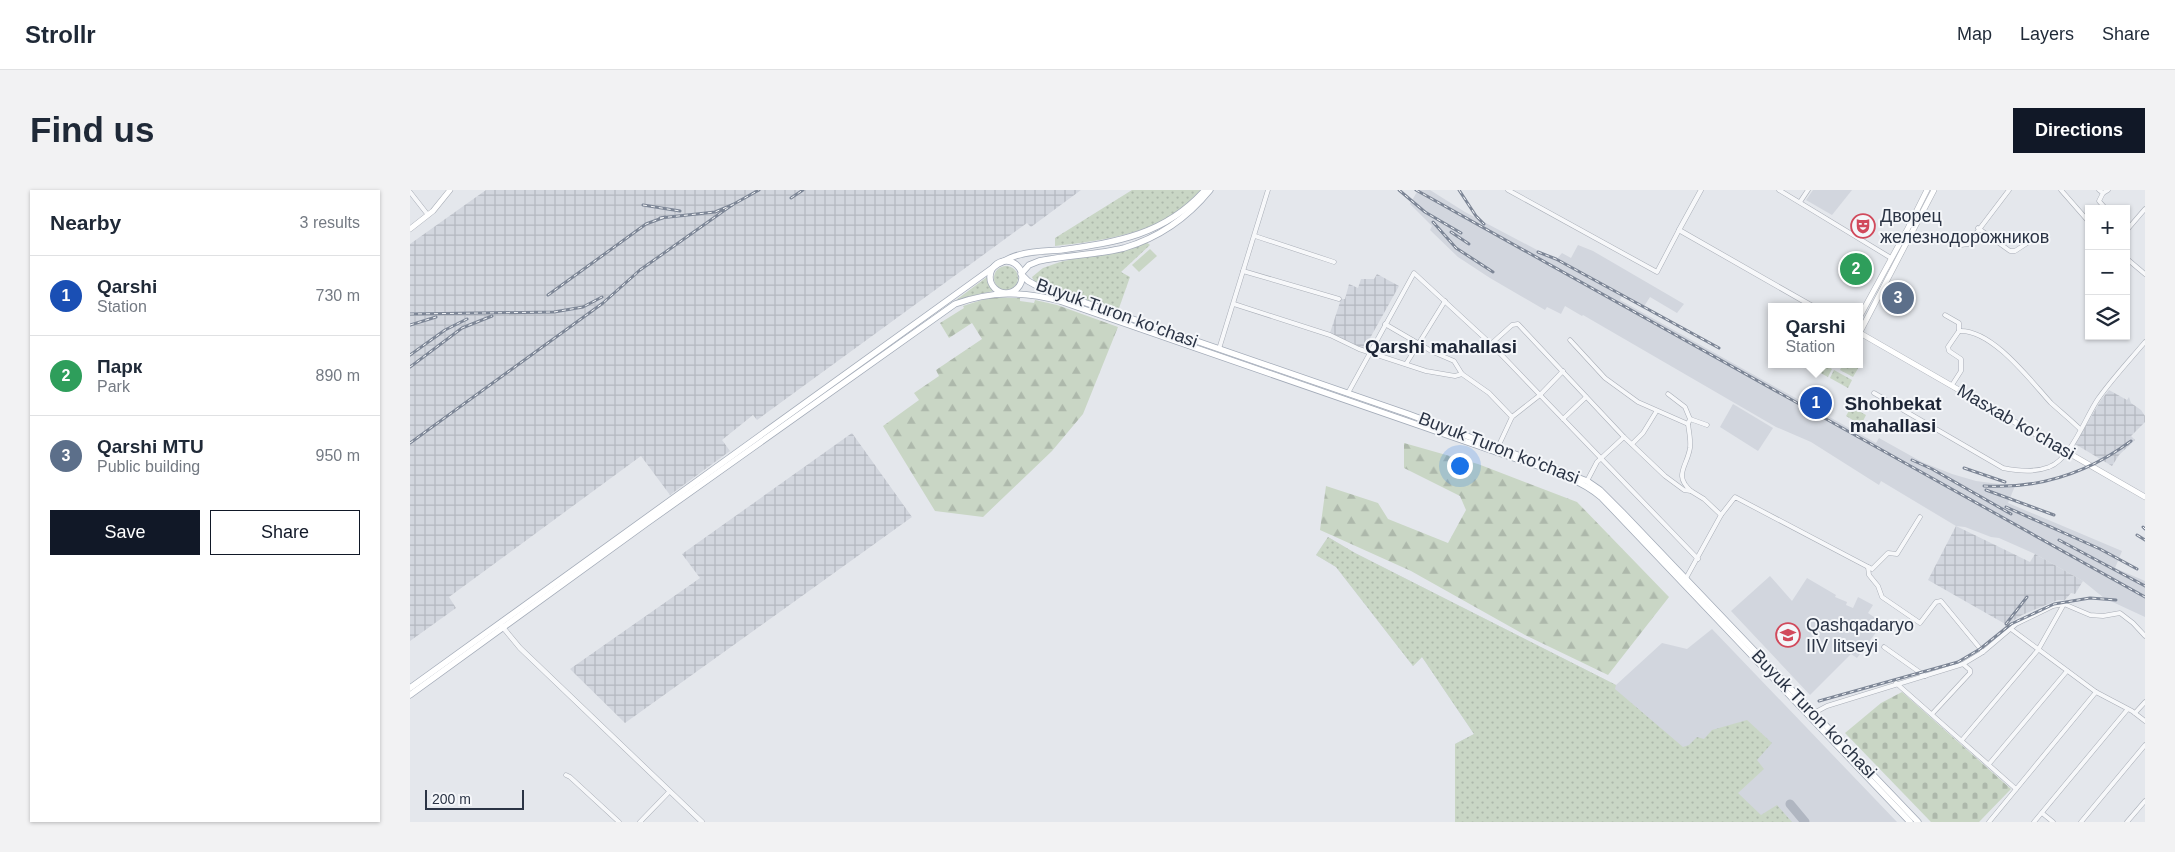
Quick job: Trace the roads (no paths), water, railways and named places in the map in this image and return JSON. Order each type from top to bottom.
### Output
[{"type":"main road","points":[[410,229],[428,215],[450,190]]},
{"type":"main road","points":[[410,688],[501,625],[998,264],[1018,255],[1125,240],[1175,217],[1205,190]]},
{"type":"main road","points":[[1022,274],[1020,269],[1012,263],[998,264],[991,272],[991,282],[997,290],[1007,293],[1018,287],[1022,274],[1030,265],[1040,261],[1118,249],[1148,238],[1178,221],[1195,207],[1210,190]]},
{"type":"main road","points":[[1863,311],[1927,190]]},
{"type":"main road","points":[[1863,326],[1934,190]]},
{"type":"main road","name":"Buyuk Turon ko'chasi","points":[[1022,274],[1028,281],[1037,286],[1219,349],[1570,479],[1595,492],[1811,715],[1918,822]]},
{"type":"main road","name":"Buyuk Turon ko'chasi","points":[[501,625],[955,304],[971,298],[1007,293],[1027,293],[1060,301],[1498,447],[1587,481],[1603,493],[1910,822]]},
{"type":"main road","name":"Masxab ko'chasi","points":[[1863,334],[2067,454],[2092,465],[2145,497]]},
{"type":"main road","points":[[410,695],[501,625]]},
{"type":"street","points":[[1219,349],[1268,190]]},
{"type":"street","points":[[1508,190],[1657,272],[1700,190]]},
{"type":"street","points":[[1779,190],[1892,258]]},
{"type":"street","points":[[1800,202],[1808,190]]},
{"type":"street","points":[[1961,246],[1968,244],[1978,228],[2009,190]]},
{"type":"street","points":[[2060,190],[2085,218]]},
{"type":"street","points":[[2098,190],[2103,193]]},
{"type":"street","points":[[2102,205],[2099,201],[2103,193],[2108,190]]},
{"type":"street","points":[[410,192],[428,215]]},
{"type":"street","points":[[2130,226],[2145,209]]},
{"type":"street","points":[[1978,228],[2010,251],[2014,251],[2041,234]]},
{"type":"street","points":[[1679,230],[1807,303]]},
{"type":"street","points":[[1255,236],[1334,262]]},
{"type":"street","points":[[2130,261],[2145,274]]},
{"type":"street","points":[[1243,271],[1339,299]]},
{"type":"street","points":[[1345,396],[1414,273],[1491,344],[1698,559]]},
{"type":"street","points":[[1406,364],[1446,301]]},
{"type":"street","points":[[1234,304],[1330,335],[1369,352],[1426,371],[1455,376],[1462,374]]},
{"type":"street","points":[[1945,315],[1958,323],[1959,331],[1948,347],[1949,351],[1961,360],[1961,371],[1952,386]]},
{"type":"street","points":[[1491,344],[1516,323],[1624,437],[1665,476],[1684,490],[1691,491]]},
{"type":"street","points":[[1385,324],[1419,344],[1454,361],[1462,374],[1489,393],[1512,417]]},
{"type":"street","points":[[1959,331],[1973,332],[2000,349],[2053,404],[2080,428]]},
{"type":"street","points":[[1570,340],[1605,378],[1638,402],[1656,412],[1688,424]]},
{"type":"street","points":[[1874,393],[2003,468],[2022,471],[2051,467],[2067,454],[2080,428],[2108,386],[2145,342]]},
{"type":"street","points":[[1498,447],[1512,417],[1540,395],[1563,371]]},
{"type":"street","points":[[1668,394],[1685,407],[1690,419],[1688,424],[1691,442],[1690,451],[1681,476],[1684,485],[1704,499],[1721,515]]},
{"type":"street","points":[[1564,419],[1586,397]]},
{"type":"street","points":[[1632,444],[1643,433],[1656,412]]},
{"type":"street","points":[[1690,419],[1708,425]]},
{"type":"street","points":[[1587,481],[1601,459],[1624,437]]},
{"type":"street","points":[[1685,580],[1721,515],[1735,497],[1872,568],[1888,553],[1897,554],[1920,517]]},
{"type":"street","points":[[1868,567],[1869,575],[1878,586],[1882,597],[1920,623],[1936,602],[1941,602],[1983,652]]},
{"type":"street","points":[[1811,715],[1821,708],[1896,683],[1963,664],[1983,652],[2011,629],[2036,613],[2064,604],[2090,615],[2103,616],[2120,613],[2134,623],[2145,636]]},
{"type":"street","points":[[1962,740],[2038,650],[2064,604]]},
{"type":"street","points":[[501,625],[520,648],[702,822]]},
{"type":"street","points":[[2011,629],[2096,692],[2135,713],[2145,721]]},
{"type":"street","points":[[1884,647],[1925,676]]},
{"type":"street","points":[[1932,714],[1970,673],[1963,664]]},
{"type":"street","points":[[1989,764],[2067,672]]},
{"type":"street","points":[[1896,683],[2016,789]]},
{"type":"street","points":[[1989,822],[2096,692]]},
{"type":"street","points":[[2135,713],[2145,702]]},
{"type":"street","points":[[2034,822],[2128,710]]},
{"type":"street","points":[[2081,822],[2145,745]]},
{"type":"street","points":[[566,775],[619,822]]},
{"type":"street","points":[[640,822],[669,792]]},
{"type":"street","points":[[2127,822],[2145,801]]},
{"type":"street","points":[[2042,813],[2053,822]]},
{"type":"railway","points":[[660,218],[715,212],[759,190]]},
{"type":"railway","points":[[791,198],[803,190]]},
{"type":"railway","points":[[1399,190],[1425,212],[1461,233]]},
{"type":"railway","points":[[1416,190],[2145,597]]},
{"type":"railway","points":[[1459,190],[1476,216],[1484,224]]},
{"type":"railway","points":[[643,205],[680,211]]},
{"type":"railway","points":[[410,443],[603,303],[640,270],[732,205]]},
{"type":"railway","points":[[548,295],[646,224],[665,217]]},
{"type":"railway","points":[[1433,222],[1456,248],[1493,272]]},
{"type":"railway","points":[[1451,232],[1469,244]]},
{"type":"railway","points":[[1538,252],[1556,259],[1719,348]]},
{"type":"railway","points":[[410,314],[554,312],[583,307],[602,297]]},
{"type":"railway","points":[[410,367],[462,328],[492,316]]},
{"type":"railway","points":[[410,325],[436,317]]},
{"type":"railway","points":[[410,355],[445,330],[467,319]]},
{"type":"railway","points":[[1984,486],[2024,485],[2062,477],[2097,462],[2131,441]]},
{"type":"railway","points":[[1912,460],[1932,469],[2011,514]]},
{"type":"railway","points":[[1964,468],[2005,482]]},
{"type":"railway","points":[[1986,490],[2054,515]]},
{"type":"railway","points":[[2006,507],[2100,549],[2137,569]]},
{"type":"railway","points":[[2137,535],[2145,540]]},
{"type":"railway","points":[[2059,540],[2145,586]]},
{"type":"railway","points":[[2006,624],[2027,597]]},
{"type":"railway","points":[[1819,701],[1958,662],[1980,649],[2011,624],[2054,604],[2090,598],[2116,600]]},
{"type":"place","name":"Дворец железнодорожников","points":[[1863,226]]},
{"type":"place","name":"Парк","points":[[1856,269]]},
{"type":"place","name":"Qarshi MTU","points":[[1898,298]]},
{"type":"place","name":"Qarshi","points":[[1816,403]]},
{"type":"place","name":"Qashqadaryo IIV litseyi","points":[[1788,635]]},
{"type":"district","name":"Qarshi mahallasi","points":[[1441,346]]},
{"type":"district","name":"Shohbekat mahallasi","points":[[1893,414]]}]
